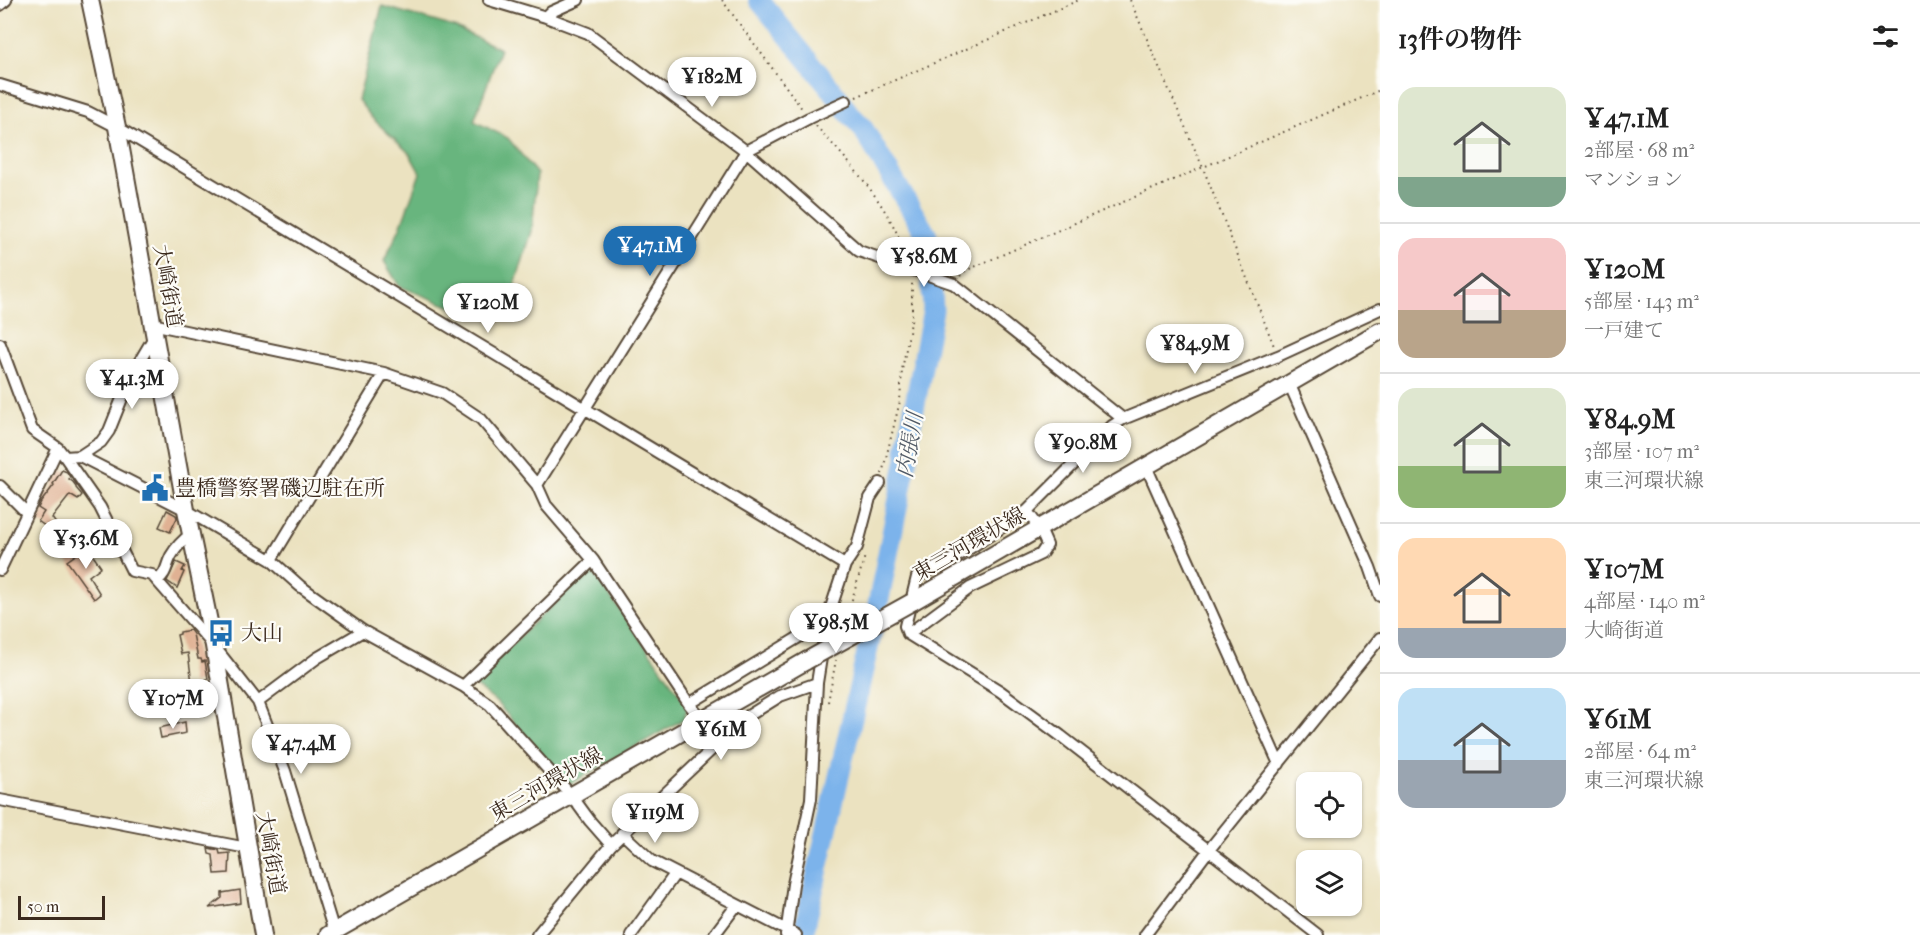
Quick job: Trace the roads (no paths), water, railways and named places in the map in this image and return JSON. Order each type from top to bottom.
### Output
[{"type":"main road","name":"大崎街道","points":[[90,0],[117,127],[186,510],[214,646],[263,935]]},
{"type":"main road","name":"東三河環状線","points":[[332,934],[571,795],[1040,529],[1380,331]]},
{"type":"street","points":[[0,5],[6,0]]},
{"type":"street","points":[[489,0],[546,17],[588,33],[746,151],[859,251],[950,282],[1123,419]]},
{"type":"street","points":[[546,17],[551,12],[578,0]]},
{"type":"street","points":[[0,85],[88,112],[117,127],[845,565]]},
{"type":"street","points":[[537,485],[746,151],[846,101]]},
{"type":"street","points":[[1318,935],[1061,736],[1000,691],[908,634],[905,626],[916,577],[953,559],[1027,511],[1112,426],[1123,419],[1278,356],[1380,309]]},
{"type":"street","points":[[80,456],[101,442],[109,430],[153,330],[384,373],[442,393],[481,419],[537,485],[546,505],[593,560],[689,704],[720,742]]},
{"type":"street","points":[[0,344],[32,430],[61,452],[100,507],[132,571],[152,575],[157,580],[214,646],[258,702],[285,771],[332,934]]},
{"type":"street","points":[[271,560],[384,373]]},
{"type":"street","points":[[1289,383],[1365,556],[1380,596]]},
{"type":"street","points":[[61,452],[80,456],[186,510],[271,560],[300,586],[363,631],[463,686],[490,705],[571,795],[611,844]]},
{"type":"street","points":[[0,570],[27,513],[61,452]]},
{"type":"street","points":[[1146,466],[1280,764]]},
{"type":"street","points":[[622,833],[652,861],[789,933],[793,884],[812,800],[817,683],[827,620],[845,565],[857,547],[870,498],[880,483]]},
{"type":"street","points":[[0,486],[27,513]]},
{"type":"street","points":[[908,634],[970,588],[1041,554],[1047,545],[1040,529],[1027,511]]},
{"type":"street","points":[[157,580],[166,573],[171,556],[182,540],[191,534]]},
{"type":"street","points":[[463,686],[593,560]]},
{"type":"street","points":[[689,704],[827,620]]},
{"type":"street","points":[[258,702],[317,658],[363,631]]},
{"type":"street","points":[[1145,935],[1208,851],[1380,638]]},
{"type":"street","points":[[537,935],[611,844],[745,718],[780,696],[817,683]]},
{"type":"street","points":[[0,800],[247,848]]},
{"type":"street","points":[[631,935],[675,874]]},
{"type":"street","points":[[714,935],[736,906]]},
{"type":"waterway","name":"内張川","points":[[759,0],[862,127],[927,236],[933,310],[878,604],[803,935]]},
{"type":"place","name":"豊橋警察署磯辺駐在所","points":[[155,488]]},
{"type":"place","name":"大山","points":[[221,633]]}]
